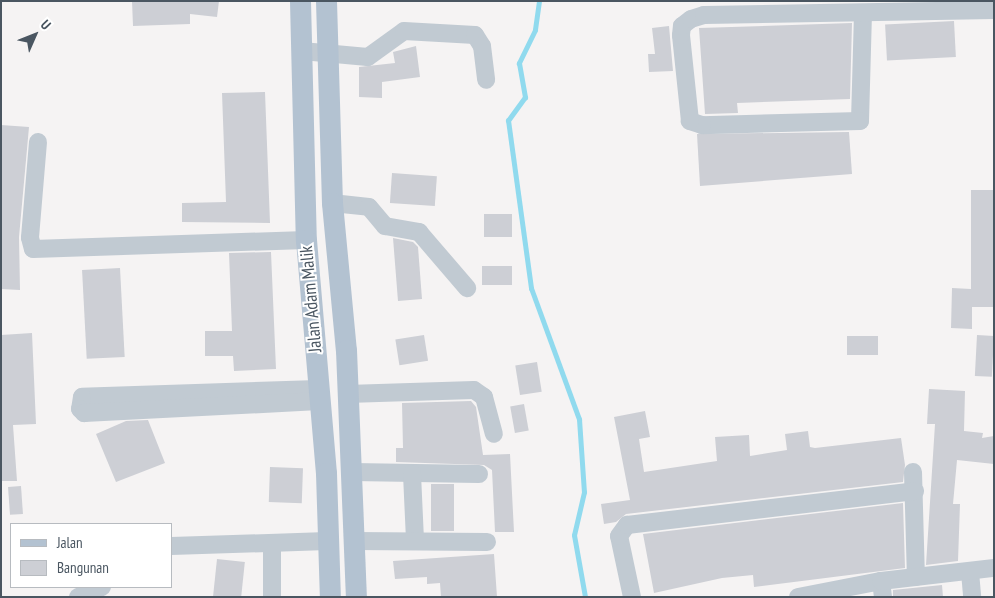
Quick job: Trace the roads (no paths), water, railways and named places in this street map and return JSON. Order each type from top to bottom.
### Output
[{"type":"main road","name":"Jalan Adam Malik","points":[[300,1],[306,240],[326,473],[330,597]]},
{"type":"main road","name":"Jalan Adam Malik","points":[[326,1],[326,53],[332,203],[352,472],[356,597]]},
{"type":"main road","points":[[326,473],[352,472]]},
{"type":"main road","points":[[328,541],[354,541]]},
{"type":"street","points":[[863,13],[860,121],[702,126],[690,121],[680,35],[682,26],[704,15],[994,10]]},
{"type":"street","points":[[302,51],[368,57],[404,31],[475,35],[482,46],[486,80]]},
{"type":"street","points":[[38,142],[30,238],[33,249],[306,240]]},
{"type":"street","points":[[332,203],[369,207],[385,226],[419,232],[467,288]]},
{"type":"street","points":[[347,394],[474,390],[484,397],[494,434]]},
{"type":"street","points":[[279,397],[82,397],[80,405],[84,413],[319,395]]},
{"type":"street","points":[[352,472],[479,474]]},
{"type":"street","points":[[913,472],[916,577]]},
{"type":"street","points":[[412,474],[416,541]]},
{"type":"street","points":[[632,597],[618,536],[627,526],[915,491]]},
{"type":"street","points":[[172,546],[328,541]]},
{"type":"street","points":[[354,541],[487,542]]},
{"type":"street","points":[[272,544],[272,597]]},
{"type":"street","points":[[798,597],[882,589],[916,577],[994,568]]},
{"type":"street","points":[[970,572],[972,597]]},
{"type":"street","points":[[78,597],[100,588]]},
{"type":"waterway","points":[[539,1],[535,30],[519,63],[525,97],[508,120],[531,288],[579,419],[584,492],[574,535],[585,597]]}]
